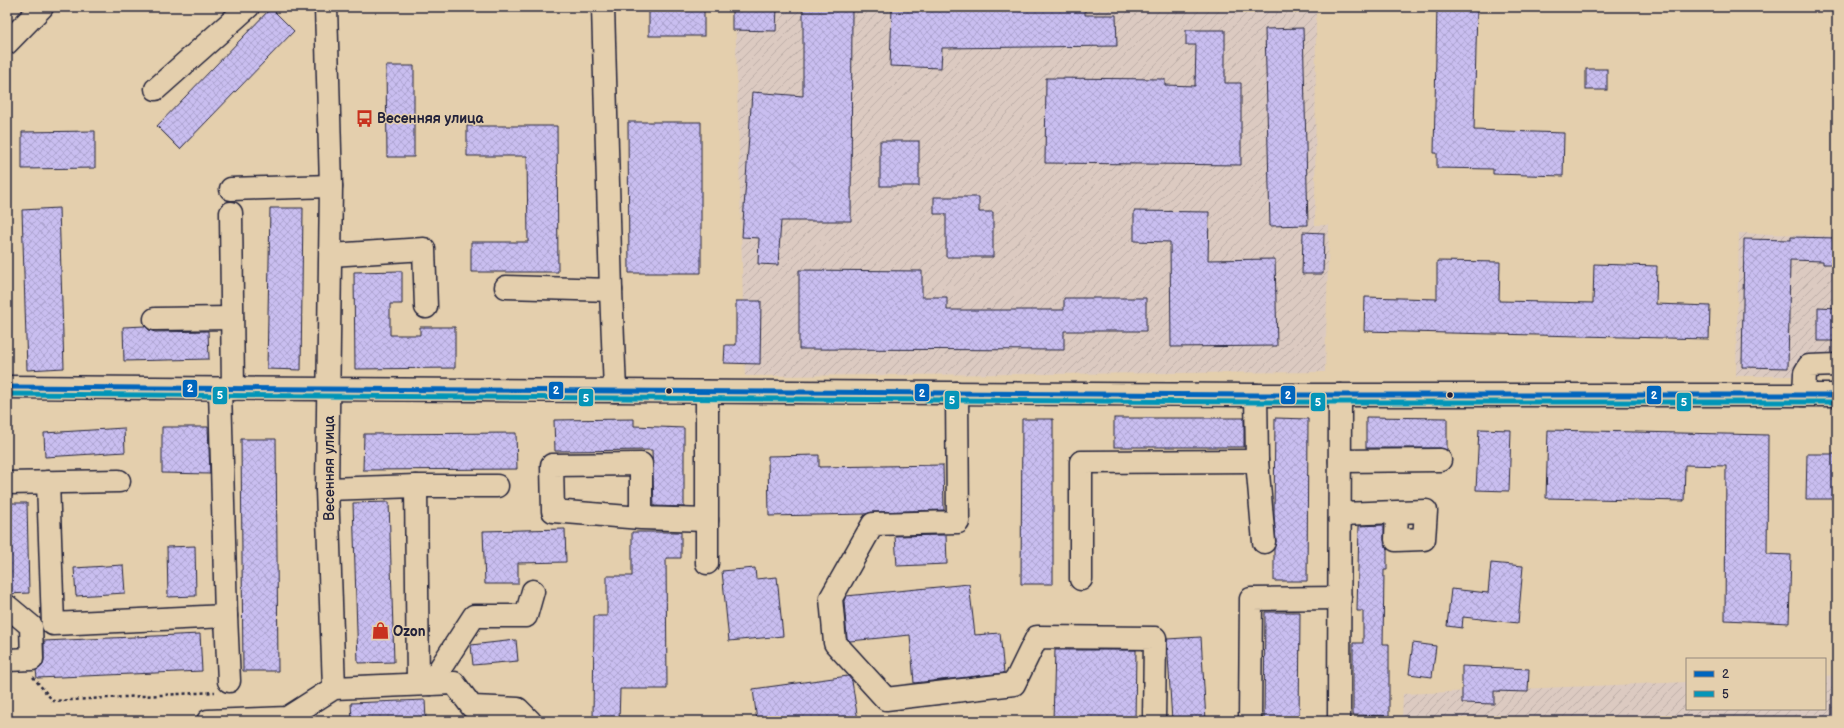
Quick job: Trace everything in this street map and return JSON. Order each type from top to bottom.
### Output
[{"type":"street","points":[[7,43],[42,7]]},
{"type":"street","points":[[156,89],[248,7]]},
{"type":"street","name":"Весенняя улица","points":[[326,7],[331,186],[327,490],[334,688]]},
{"type":"street","points":[[602,7],[615,391]]},
{"type":"street","points":[[231,189],[331,186]]},
{"type":"street","points":[[229,681],[226,616],[226,389],[232,318],[231,213]]},
{"type":"street","points":[[331,255],[424,249],[426,307]]},
{"type":"street","points":[[506,287],[611,290]]},
{"type":"street","points":[[155,319],[232,318]]},
{"type":"street","points":[[1804,395],[1805,373],[1809,366],[1837,365]]},
{"type":"street","points":[[7,387],[957,394],[1837,395]]},
{"type":"street","points":[[707,392],[707,563]]},
{"type":"street","points":[[957,394],[958,522],[873,524],[831,598],[835,643],[886,699],[1014,684],[1037,637],[1155,638],[1154,721]]},
{"type":"street","points":[[1256,395],[1257,461],[1264,542]]},
{"type":"street","points":[[1339,721],[1340,395]]},
{"type":"street","points":[[1340,461],[1440,460]]},
{"type":"street","points":[[1081,579],[1080,462],[1257,461]]},
{"type":"street","points":[[641,518],[641,464],[552,465],[553,511],[641,518],[707,520]]},
{"type":"street","points":[[7,483],[119,481]]},
{"type":"street","points":[[48,482],[53,624]]},
{"type":"street","points":[[416,486],[424,684]]},
{"type":"street","points":[[327,490],[416,486],[497,486]]},
{"type":"street","points":[[1340,514],[1397,512]]},
{"type":"street","points":[[424,684],[474,616],[526,616],[533,591]]},
{"type":"street","points":[[1250,721],[1251,599],[1340,598]]},
{"type":"street","points":[[7,606],[31,626],[226,616]]},
{"type":"street","points":[[7,660],[32,659],[31,626]]},
{"type":"street","points":[[208,721],[287,718],[334,688],[454,682],[472,707],[518,709],[530,721]]},
{"type":"path","points":[[32,659],[34,678],[53,701],[221,691],[229,681]]},
{"type":"shaded area","points":[[735,7],[1316,7],[1315,225],[1329,225],[1325,372],[745,376]]},
{"type":"shaded area","points":[[1739,233],[1837,236],[1837,376],[1736,376]]},
{"type":"shaded area","points":[[1837,675],[1837,721],[1402,721],[1403,694],[1686,682],[1686,710],[1826,710],[1826,676]]},
{"type":"building","points":[[649,7],[704,7],[704,36],[649,36]]},
{"type":"building","points":[[732,7],[777,7],[776,31],[732,30]]},
{"type":"building","points":[[803,7],[852,7],[851,221],[781,221],[778,265],[758,264],[759,238],[742,237],[752,92],[803,96]]},
{"type":"building","points":[[962,7],[1085,7],[1085,15],[1116,15],[1117,46],[942,48],[941,68],[890,66],[892,9],[962,11]]},
{"type":"building","points":[[1437,7],[1477,7],[1474,130],[1564,133],[1563,176],[1493,174],[1493,169],[1437,168],[1437,153],[1434,153]]},
{"type":"building","points":[[271,8],[294,31],[180,149],[157,126]]},
{"type":"building","points":[[1303,28],[1308,225],[1270,226],[1265,29]]},
{"type":"building","points":[[1186,30],[1225,30],[1225,83],[1241,83],[1241,165],[1045,163],[1046,78],[1165,79],[1165,85],[1195,86],[1196,45],[1186,45]]},
{"type":"building","points":[[386,66],[414,66],[414,157],[387,157]]},
{"type":"building","points":[[1586,69],[1607,69],[1607,90],[1586,90]]},
{"type":"building","points":[[628,122],[701,122],[701,273],[629,273]]},
{"type":"building","points":[[467,126],[557,126],[558,272],[471,272],[471,242],[528,242],[527,156],[467,156]]},
{"type":"building","points":[[95,131],[95,168],[22,169],[22,132]]},
{"type":"building","points":[[880,141],[919,141],[919,186],[880,186]]},
{"type":"building","points":[[934,197],[979,197],[979,212],[993,212],[993,257],[946,257],[946,214],[934,214]]},
{"type":"building","points":[[59,208],[64,368],[27,370],[22,210]]},
{"type":"building","points":[[270,208],[303,208],[301,370],[267,369]]},
{"type":"building","points":[[1134,211],[1209,212],[1208,260],[1275,259],[1277,346],[1171,347],[1170,242],[1134,241]]},
{"type":"building","points":[[1303,232],[1324,233],[1323,274],[1302,274]]},
{"type":"building","points":[[1791,237],[1837,238],[1837,264],[1823,264],[1823,261],[1790,260],[1788,368],[1742,367],[1744,239],[1791,240]]},
{"type":"building","points":[[1437,261],[1500,262],[1499,301],[1593,303],[1594,264],[1657,266],[1656,304],[1710,306],[1709,339],[1364,331],[1365,297],[1437,299]]},
{"type":"building","points":[[799,270],[922,271],[922,297],[947,297],[947,310],[1064,310],[1064,298],[1146,298],[1146,331],[1064,331],[1064,350],[799,349]]},
{"type":"building","points":[[402,271],[402,304],[390,304],[390,335],[420,335],[420,327],[455,327],[455,368],[355,369],[354,272]]},
{"type":"building","points":[[736,301],[761,301],[760,364],[724,363],[725,345],[736,345]]},
{"type":"building","points":[[1818,307],[1837,308],[1837,341],[1818,341]]},
{"type":"building","points":[[145,326],[149,330],[155,332],[208,331],[209,359],[124,361],[123,327]]},
{"type":"building","points":[[1366,417],[1447,418],[1447,450],[1440,448],[1366,448]]},
{"type":"building","points":[[1114,418],[1244,418],[1244,447],[1114,447]]},
{"type":"building","points":[[1275,418],[1308,419],[1307,581],[1274,581],[1274,549],[1276,541],[1274,516]]},
{"type":"building","points":[[634,419],[634,426],[684,428],[684,507],[654,506],[652,450],[555,451],[554,420]]},
{"type":"building","points":[[1022,419],[1053,419],[1053,584],[1021,584]]},
{"type":"building","points":[[162,427],[208,427],[210,474],[162,473]]},
{"type":"building","points":[[124,428],[125,452],[45,457],[44,433]]},
{"type":"building","points":[[1479,429],[1511,430],[1509,491],[1476,490]]},
{"type":"building","points":[[1548,430],[1768,435],[1767,554],[1791,555],[1789,623],[1725,620],[1726,466],[1685,465],[1684,501],[1546,498]]},
{"type":"building","points":[[516,433],[517,469],[363,470],[364,434]]},
{"type":"building","points":[[241,439],[276,439],[278,671],[243,671]]},
{"type":"building","points":[[1807,454],[1837,454],[1837,499],[1806,499]]},
{"type":"building","points":[[819,455],[819,467],[943,465],[944,510],[873,512],[865,514],[769,516],[768,456]]},
{"type":"building","points":[[389,502],[394,662],[358,663],[353,503]]},
{"type":"building","points":[[7,503],[27,503],[29,593],[7,594]]},
{"type":"building","points":[[1384,525],[1384,540],[1387,548],[1387,570],[1384,570],[1383,644],[1389,644],[1389,716],[1353,715],[1353,643],[1363,643],[1363,611],[1357,611],[1359,526]]},
{"type":"building","points":[[565,529],[566,562],[518,563],[518,584],[485,584],[483,531]]},
{"type":"building","points":[[632,532],[681,532],[681,558],[666,558],[667,689],[620,689],[619,721],[593,721],[594,616],[607,616],[607,576],[632,576]]},
{"type":"building","points":[[946,535],[947,564],[897,566],[895,536]]},
{"type":"building","points":[[195,546],[196,596],[168,597],[167,547]]},
{"type":"building","points":[[1491,563],[1523,566],[1518,623],[1463,617],[1462,628],[1447,626],[1451,589],[1488,593]]},
{"type":"building","points":[[123,565],[125,593],[76,596],[74,568]]},
{"type":"building","points":[[755,568],[756,579],[777,577],[783,636],[729,641],[722,571]]},
{"type":"building","points":[[969,584],[975,635],[1000,633],[1004,673],[914,683],[910,635],[850,641],[847,638],[844,601],[846,596]]},
{"type":"building","points":[[1265,612],[1300,612],[1299,721],[1264,721]]},
{"type":"building","points":[[200,634],[202,671],[37,678],[36,670],[43,665],[44,641]]},
{"type":"building","points":[[1201,637],[1206,721],[1172,721],[1167,639]]},
{"type":"building","points":[[516,640],[518,661],[473,665],[471,645]]},
{"type":"building","points":[[1413,643],[1436,646],[1432,677],[1409,674]]},
{"type":"building","points":[[1055,650],[1136,650],[1135,721],[1053,721]]},
{"type":"building","points":[[1462,666],[1529,669],[1528,692],[1494,691],[1494,704],[1462,703]]},
{"type":"building","points":[[848,676],[852,681],[858,721],[757,721],[753,689]]},
{"type":"building","points":[[425,700],[426,721],[352,721],[351,703]]},
{"type":"transit line","name":"2","points":[[7,387],[1256,395],[1837,395]]},
{"type":"transit line","name":"5","points":[[7,394],[1256,402],[1837,402]]},
{"type":"place","name":"Весенняя улица","points":[[364,118]]},
{"type":"place","name":"Ozon","points":[[380,631]]}]
